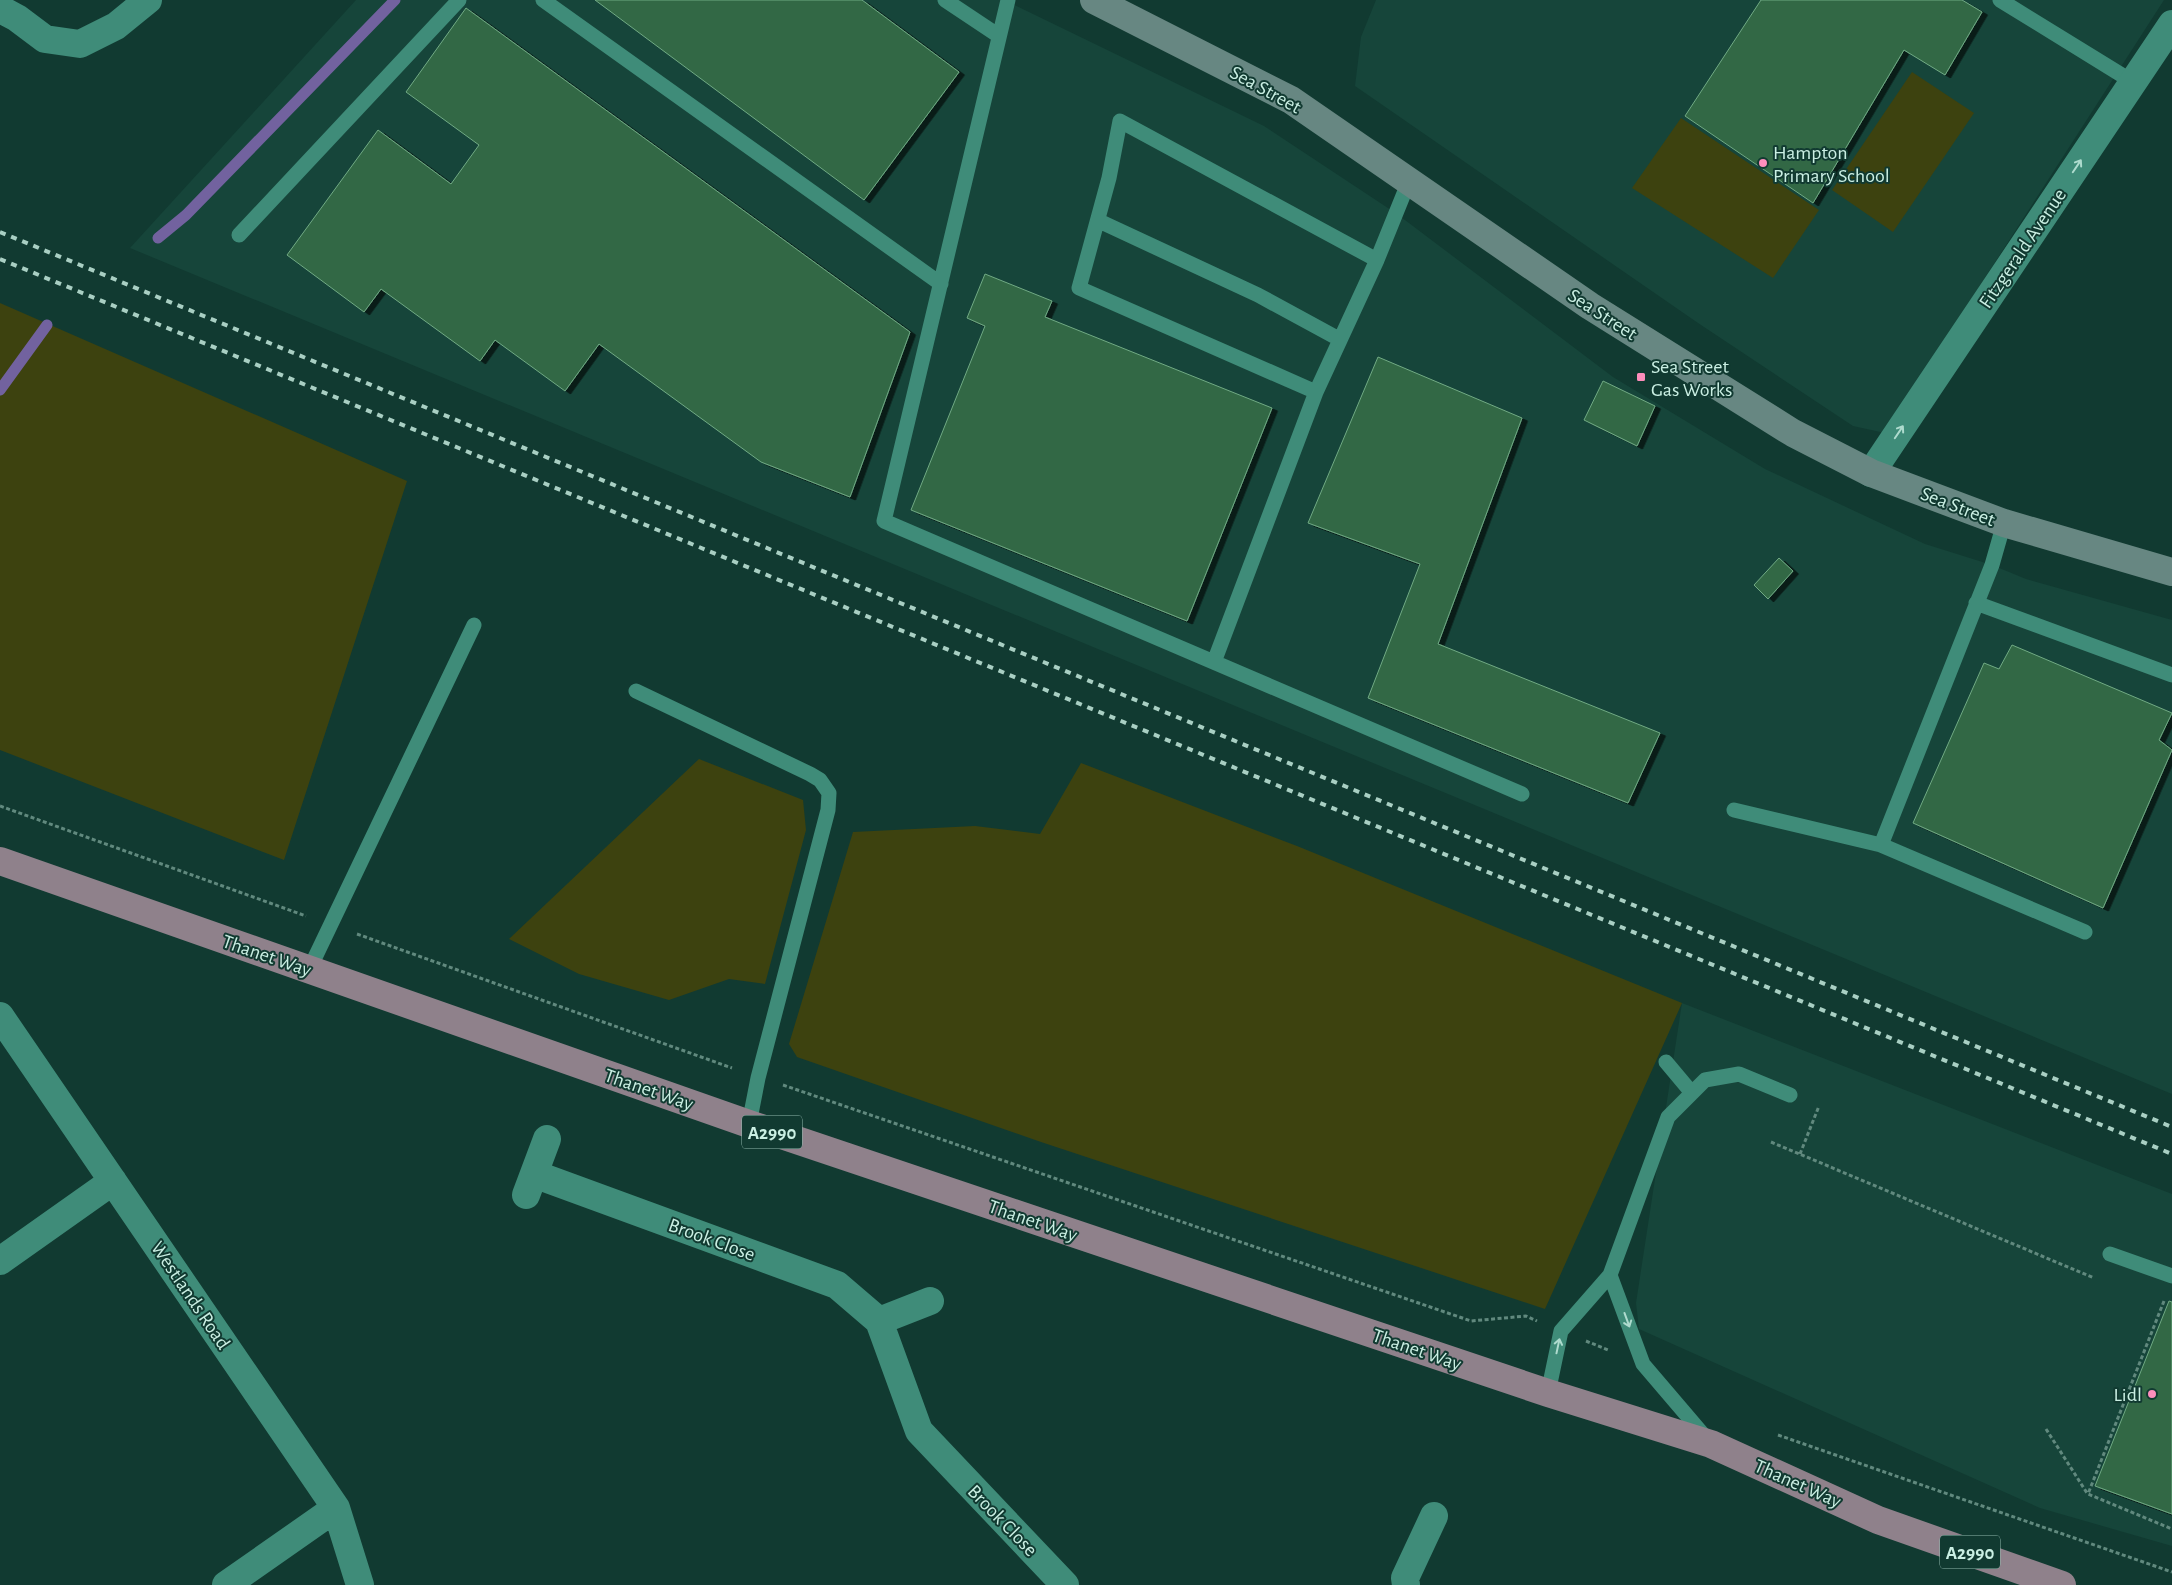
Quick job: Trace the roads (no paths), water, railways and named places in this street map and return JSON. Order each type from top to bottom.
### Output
[{"type":"main road","name":"Sea Street","points":[[1094,0],[1291,100],[1590,306],[1793,433],[1871,473],[2004,524],[2172,572]]},
{"type":"main road","name":"Thanet Way","points":[[0,861],[749,1124],[1548,1393],[1711,1444],[1878,1520],[2062,1585]]},
{"type":"street","points":[[0,9],[17,18],[45,39],[80,44],[116,26],[148,0]]},
{"type":"street","name":"Fitzgerald Avenue","points":[[1871,473],[2172,24]]},
{"type":"street","name":"Westlands Road","points":[[0,1016],[336,1508],[360,1585]]},
{"type":"street","name":"Brook Close","points":[[547,1139],[530,1184],[837,1285],[880,1321],[919,1431],[1065,1585]]},
{"type":"street","points":[[0,1261],[113,1181]]},
{"type":"street","points":[[880,1321],[930,1300]]},
{"type":"street","points":[[226,1585],[336,1508]]},
{"type":"street","points":[[1406,1585],[1405,1578],[1434,1516]]},
{"type":"lane","points":[[239,235],[459,0]]},
{"type":"lane","points":[[543,0],[941,284]]},
{"type":"lane","points":[[945,0],[999,36]]},
{"type":"lane","points":[[1008,0],[884,521],[1522,794]]},
{"type":"lane","points":[[2000,0],[2133,82]]},
{"type":"lane","points":[[1316,392],[1079,288],[1099,221],[1120,121],[1377,260]]},
{"type":"lane","points":[[1214,662],[1316,392],[1377,260],[1409,181]]},
{"type":"lane","points":[[1099,221],[1258,295],[1339,339]]},
{"type":"lane","points":[[1881,845],[1992,565],[2004,524]]},
{"type":"lane","points":[[1976,603],[2172,675]]},
{"type":"lane","points":[[309,970],[474,625]]},
{"type":"lane","points":[[636,691],[810,774],[820,780],[829,793],[828,810],[758,1078],[749,1124]]},
{"type":"lane","points":[[1734,810],[1881,845],[2085,932]]},
{"type":"lane","points":[[1666,1062],[1692,1093]]},
{"type":"lane","points":[[1548,1393],[1561,1331],[1610,1275],[1668,1117],[1704,1080],[1739,1074],[1790,1095]]},
{"type":"lane","points":[[2110,1254],[2172,1276]]},
{"type":"lane","points":[[1610,1275],[1643,1364],[1711,1444]]},
{"type":"waterway","points":[[158,238],[186,215],[395,0]]},
{"type":"waterway","points":[[0,390],[47,325]]},
{"type":"railway","points":[[0,232],[2172,1127]]},
{"type":"railway","points":[[0,259],[2172,1154]]},
{"type":"place","name":"Hampton Primary School","points":[[1763,163]]},
{"type":"place","name":"Sea Street Gas Works","points":[[1641,377]]},
{"type":"place","name":"Lidl","points":[[2152,1394]]}]
